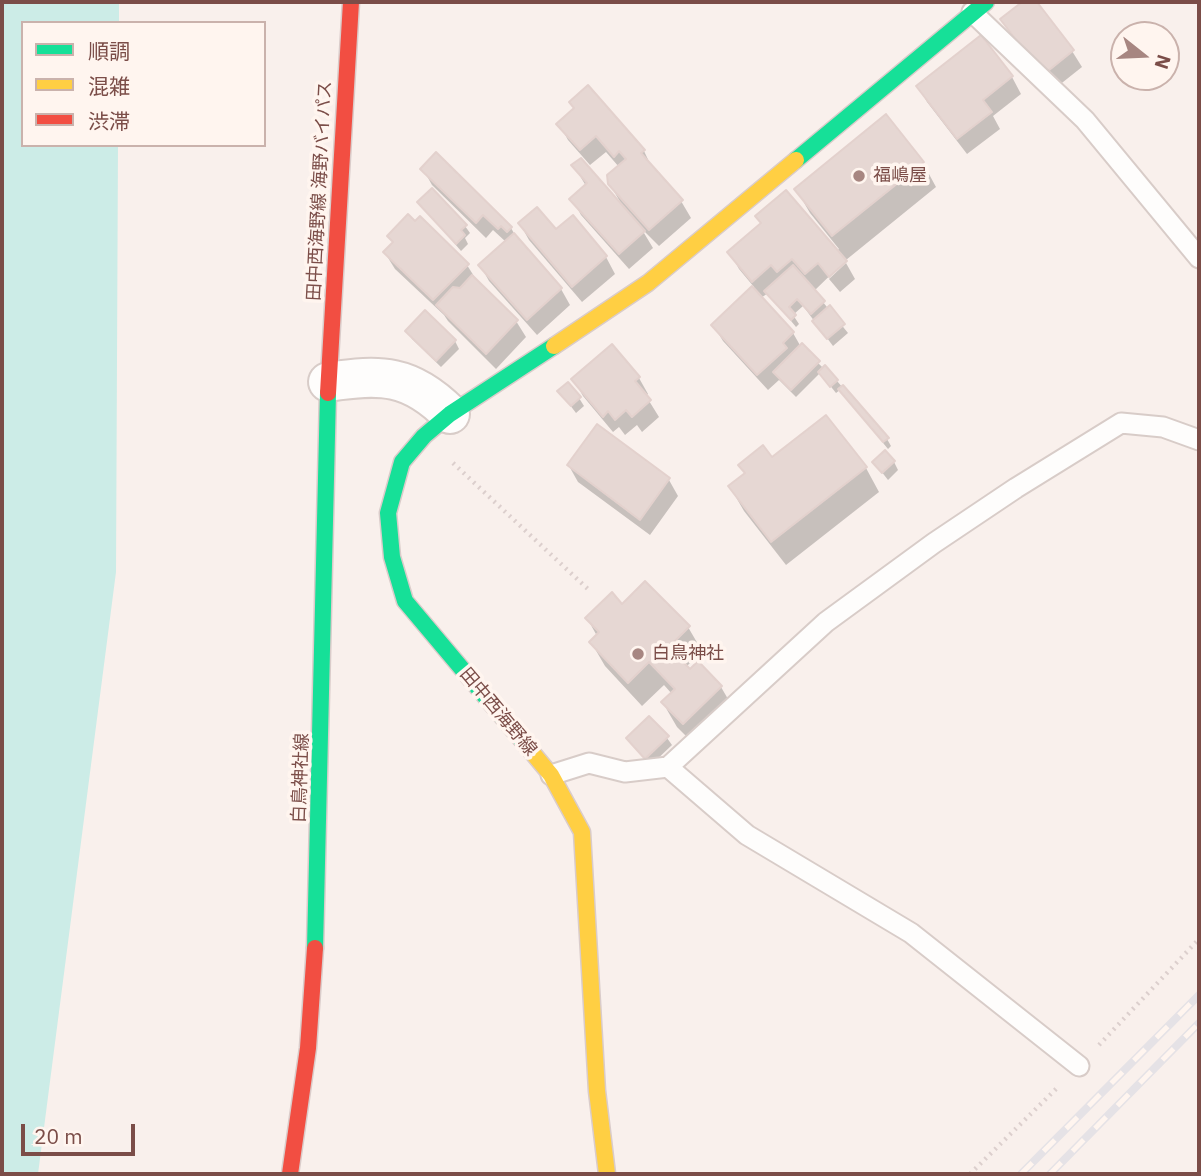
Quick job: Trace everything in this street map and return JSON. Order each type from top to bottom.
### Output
[{"type":"street","name":"田中西海野線 海野バイパス","points":[[328,382],[351,2]]},
{"type":"street","name":"田中西海野線","points":[[607,1174],[597,1091],[582,832],[551,775],[405,601],[392,557],[388,513],[402,463],[437,425],[648,284],[979,7]]},
{"type":"street","points":[[328,382],[370,376],[406,383],[432,396],[437,425]]},
{"type":"street","name":"白鳥神社線","points":[[290,1174],[307,1048],[316,939],[328,382]]},
{"type":"lane","points":[[979,7],[1084,120],[1199,258]]},
{"type":"lane","points":[[551,775],[589,763],[625,772],[668,766],[826,622],[934,543],[1121,423],[1163,427],[1199,440]]},
{"type":"lane","points":[[668,766],[747,835],[911,933],[1079,1066]]},
{"type":"path","points":[[437,425],[590,591]]},
{"type":"water","points":[[2,2],[119,2],[119,21],[21,21],[21,147],[118,147],[116,572],[38,1174],[2,1174]]},
{"type":"building","points":[[1022,2],[1037,2],[1074,50],[1043,75],[1000,19]]},
{"type":"building","points":[[981,35],[1013,76],[983,100],[992,112],[957,139],[916,86]]},
{"type":"building","points":[[588,85],[645,150],[641,153],[683,200],[649,230],[608,184],[607,175],[626,159],[619,151],[614,157],[596,136],[580,150],[556,124],[574,108],[569,102]]},
{"type":"building","name":"福嶋屋","points":[[886,114],[924,162],[832,236],[794,189]]},
{"type":"building","points":[[436,152],[512,227],[507,232],[501,226],[498,229],[483,215],[476,223],[420,169]]},
{"type":"building","points":[[581,158],[645,231],[619,254],[569,199],[587,183],[571,165]]},
{"type":"building","points":[[432,188],[467,225],[461,230],[465,235],[456,244],[417,202]]},
{"type":"building","points":[[786,190],[847,261],[829,277],[818,263],[805,274],[792,259],[777,272],[771,265],[752,282],[727,252],[761,223],[755,216]]},
{"type":"building","points":[[537,207],[556,229],[573,215],[607,256],[572,287],[518,223]]},
{"type":"building","points":[[408,214],[415,221],[420,216],[469,264],[433,300],[383,252],[393,242],[387,236]]},
{"type":"building","points":[[514,233],[562,288],[527,320],[478,265]]},
{"type":"building","points":[[793,265],[825,301],[811,314],[797,299],[789,307],[796,315],[791,320],[764,291]]},
{"type":"building","points":[[472,275],[518,320],[486,354],[436,305],[453,287],[460,288]]},
{"type":"building","points":[[752,286],[794,332],[783,343],[787,348],[757,375],[711,325]]},
{"type":"building","points":[[830,305],[845,324],[827,339],[812,321]]},
{"type":"building","points":[[425,310],[456,340],[436,361],[405,331]]},
{"type":"building","points":[[802,343],[820,361],[791,390],[773,372]]},
{"type":"building","points":[[612,344],[640,377],[635,381],[651,400],[632,417],[626,410],[615,420],[608,411],[603,417],[571,379]]},
{"type":"building","points":[[825,365],[838,380],[830,387],[818,372]]},
{"type":"building","points":[[568,382],[581,397],[571,406],[557,391]]},
{"type":"building","points":[[843,385],[889,438],[883,442],[838,389]]},
{"type":"building","points":[[826,415],[867,467],[771,542],[728,486],[745,473],[738,465],[763,445],[772,457]]},
{"type":"building","points":[[597,424],[670,478],[640,520],[567,465]]},
{"type":"building","points":[[885,450],[895,461],[882,473],[872,462]]},
{"type":"building","name":"白鳥神社","points":[[645,581],[690,626],[669,647],[690,669],[698,661],[722,686],[683,724],[661,702],[675,689],[649,662],[628,683],[589,642],[599,632],[585,618],[612,592],[622,604]]},
{"type":"building","points":[[649,716],[669,736],[645,759],[626,738]]},
{"type":"railway","points":[[1021,1174],[1199,995]]},
{"type":"railway","points":[[1050,1174],[1199,1023]]},
{"type":"traffic: fast","points":[[796,160],[986,2]]},
{"type":"traffic: fast","points":[[531,751],[405,601],[392,557],[388,513],[402,462],[424,436],[450,414],[554,346]]},
{"type":"traffic: fast","points":[[315,948],[328,393]]},
{"type":"traffic: slow","points":[[554,346],[648,283],[796,160]]},
{"type":"traffic: slow","points":[[531,751],[551,775],[582,832],[597,1091],[607,1174]]},
{"type":"traffic: jam","points":[[328,393],[351,2]]},
{"type":"traffic: jam","points":[[290,1174],[308,1048],[315,948]]},
{"type":"place","name":"福嶋屋","points":[[859,176]]},
{"type":"place","name":"白鳥神社","points":[[638,654]]}]
